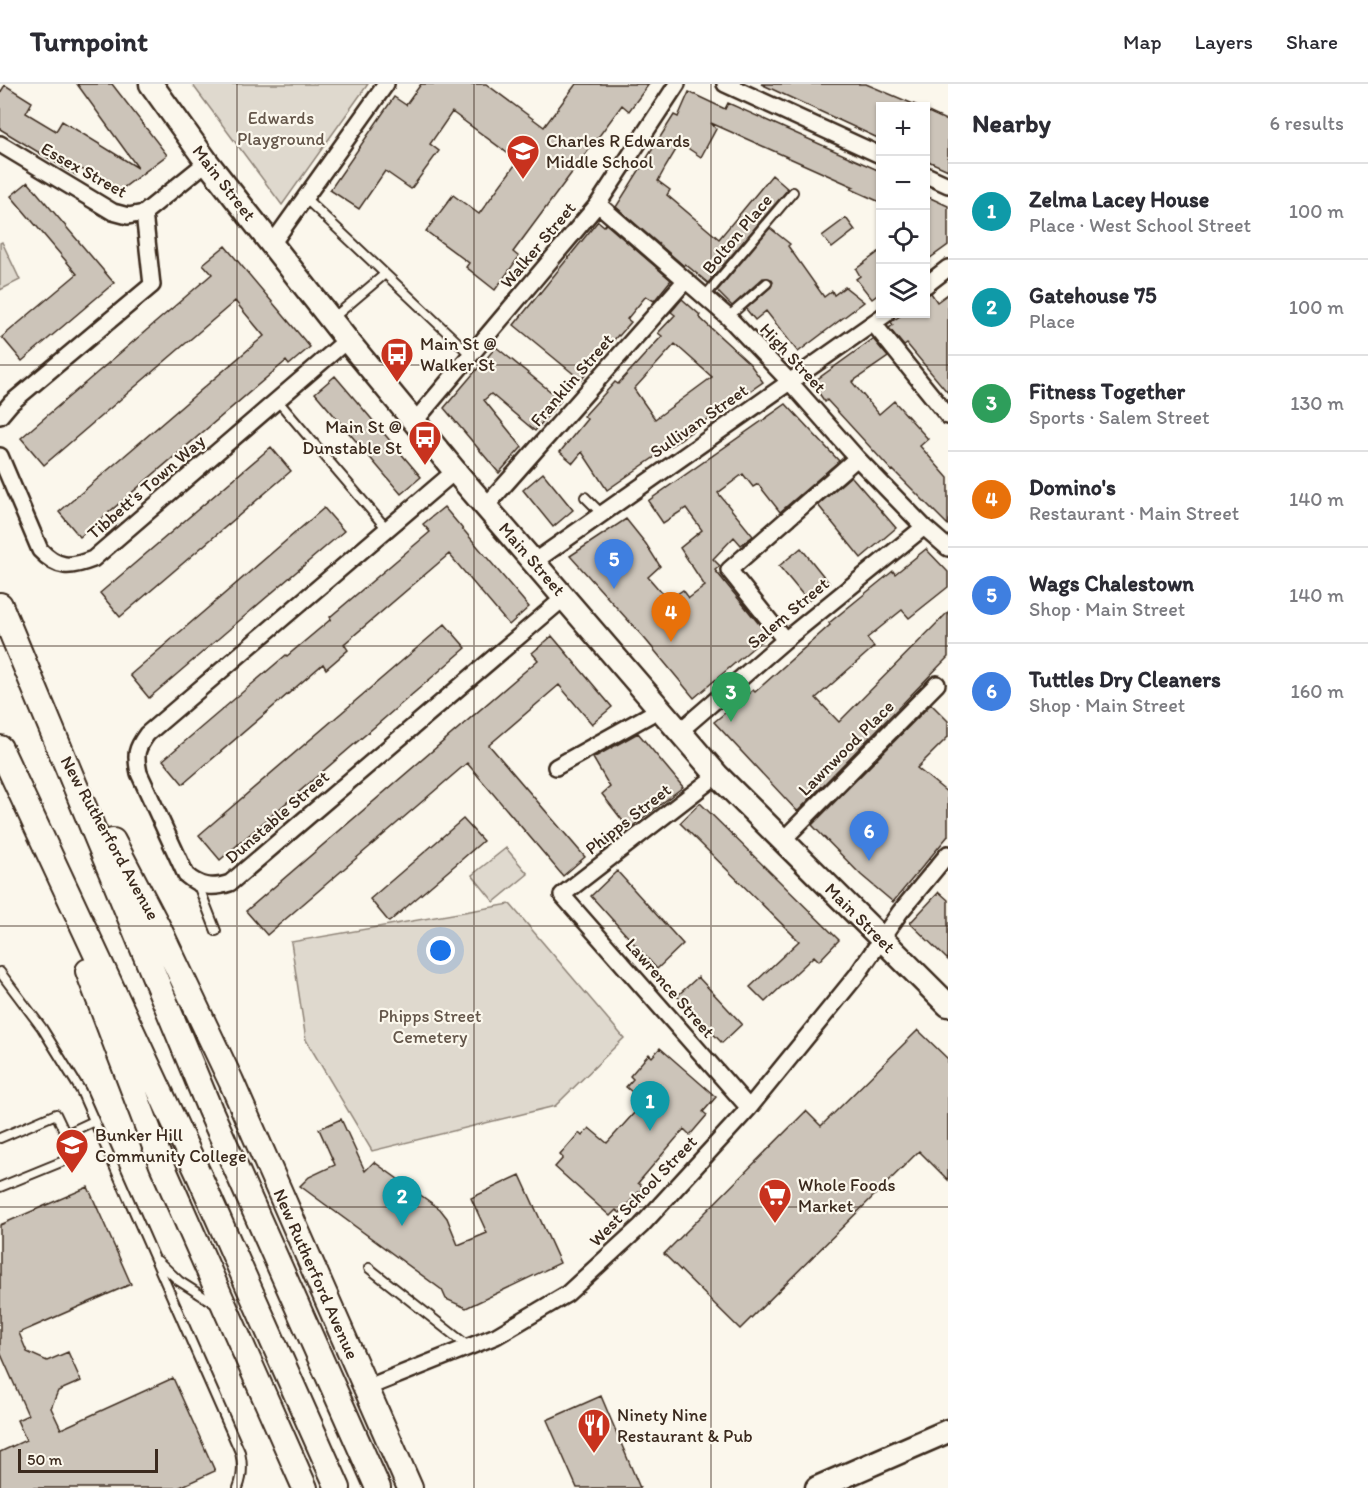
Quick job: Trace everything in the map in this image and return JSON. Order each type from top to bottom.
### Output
[{"type":"main road","name":"Main Street","points":[[151,84],[207,162],[347,340],[455,471],[535,561],[717,775],[948,1005]]},
{"type":"main road","points":[[0,605],[62,750]]},
{"type":"main road","points":[[0,748],[210,1199],[338,1488]]},
{"type":"main road","name":"New Rutherford Avenue","points":[[62,750],[159,929],[231,1081],[410,1488]]},
{"type":"main road","name":"New Rutherford Avenue","points":[[62,750],[206,1100],[378,1488]]},
{"type":"main road","points":[[18,786],[162,1165],[305,1488]]},
{"type":"main road","points":[[817,1488],[948,1431]]},
{"type":"street","points":[[272,244],[386,84]]},
{"type":"street","name":"Walker Street","points":[[415,421],[598,204],[677,84]]},
{"type":"street","points":[[725,84],[876,153]]},
{"type":"street","name":"Essex Street","points":[[0,144],[113,212],[128,216],[144,213],[207,162]]},
{"type":"street","points":[[930,177],[948,185]]},
{"type":"street","name":"High Street","points":[[598,204],[728,317],[789,381],[857,458],[924,527],[948,548]]},
{"type":"street","points":[[0,416],[10,403],[152,285],[144,213]]},
{"type":"street","points":[[930,282],[948,268]]},
{"type":"street","name":"Franklin Street","points":[[486,506],[542,451],[686,280]]},
{"type":"street","name":"Sullivan Street","points":[[535,561],[880,318]]},
{"type":"street","points":[[873,323],[948,416]]},
{"type":"street","name":"Tibbett's Town Way","points":[[0,456],[40,550],[50,561],[64,565],[80,564],[93,559],[347,340]]},
{"type":"street","points":[[785,640],[729,570],[857,458]]},
{"type":"street","points":[[198,885],[186,875],[139,773],[136,759],[138,747],[147,734],[455,471]]},
{"type":"street","name":"Salem Street","points":[[680,731],[785,640],[924,527]]},
{"type":"street","name":"Dunstable Street","points":[[198,885],[214,887],[230,883],[565,597]]},
{"type":"street","name":"Lawnwood Place","points":[[783,840],[937,684]]},
{"type":"street","points":[[556,767],[660,709]]},
{"type":"street","name":"Phipps Street","points":[[562,895],[717,775]]},
{"type":"street","name":"West School Street","points":[[366,1388],[496,1336],[567,1294],[640,1226],[749,1108],[857,975],[900,912],[948,854]]},
{"type":"street","name":"Lawrence Street","points":[[562,895],[749,1108]]},
{"type":"lane","name":"Bolton Place","points":[[705,297],[793,192]]},
{"type":"lane","points":[[305,198],[471,355]]},
{"type":"lane","points":[[331,320],[385,274]]},
{"type":"lane","points":[[728,317],[767,283]]},
{"type":"lane","points":[[277,400],[387,529]]},
{"type":"lane","points":[[585,497],[602,514]]},
{"type":"lane","points":[[198,885],[216,931]]},
{"type":"lane","points":[[0,972],[42,1028],[81,1091],[240,1452],[243,1466],[238,1488]]},
{"type":"lane","points":[[0,1138],[56,1114],[76,1156],[0,1187]]},
{"type":"lane","points":[[66,1134],[94,1121]]},
{"type":"lane","points":[[150,1250],[168,1272],[212,1301],[234,1326]]},
{"type":"lane","points":[[369,1268],[469,1347]]},
{"type":"green space","name":"Edwards Playground","points":[[192,84],[368,84],[282,205]]},
{"type":"green space","points":[[2,242],[20,280],[0,290],[0,243]]},
{"type":"green space","points":[[506,848],[528,874],[494,902],[472,875]]},
{"type":"green space","name":"Phipps Street Cemetery","points":[[510,904],[624,1038],[555,1106],[372,1151],[306,1040],[291,942]]},
{"type":"building","points":[[77,84],[112,84],[167,155],[119,191],[80,168],[76,175],[0,129],[0,93],[5,85],[32,102],[26,113],[56,131],[62,121],[138,168]]},
{"type":"building","points":[[421,84],[486,84],[544,127],[576,84],[649,84],[629,111],[622,105],[513,252],[519,257],[495,290],[466,267],[469,263],[426,231],[453,195],[479,214],[518,161],[452,112],[430,144],[439,151],[411,189],[385,171],[359,209],[330,190],[394,97],[406,105]]},
{"type":"building","points":[[761,84],[866,84],[909,102],[876,102],[876,137]]},
{"type":"building","points":[[689,92],[725,109],[728,103],[876,169],[876,200],[851,189],[854,187],[711,123],[716,129],[701,157],[680,143],[658,181],[670,190],[667,195],[719,239],[772,175],[788,189],[708,283],[685,264],[684,266],[616,207],[674,115],[678,117]]},
{"type":"building","points":[[930,113],[948,121],[948,170],[930,162]]},
{"type":"building","points":[[28,182],[114,283],[22,361],[2,337],[77,274],[11,196]]},
{"type":"building","points":[[930,198],[948,206],[948,245],[930,258]]},
{"type":"building","points":[[846,218],[855,230],[832,248],[822,236]]},
{"type":"building","points":[[598,221],[604,226],[606,224],[671,280],[654,301],[646,296],[627,319],[631,322],[581,380],[514,325]]},
{"type":"building","points":[[770,228],[790,244],[788,246],[824,297],[832,291],[834,295],[845,287],[864,302],[798,352],[766,311],[755,320],[746,309],[771,287],[773,282],[771,279],[763,278],[732,306],[717,291]]},
{"type":"building","points":[[225,246],[310,347],[289,365],[286,361],[80,537],[59,512],[264,336],[235,301],[44,465],[21,438],[212,274],[203,264]]},
{"type":"building","points":[[876,254],[876,296],[872,299],[856,279],[860,276],[856,269]]},
{"type":"building","points":[[930,293],[937,302],[948,294],[948,393],[907,344],[904,346],[889,328],[893,325],[891,322],[897,318],[930,318]]},
{"type":"building","points":[[682,299],[750,364],[763,382],[607,490],[582,452],[573,463],[560,452],[587,419],[584,416],[615,382],[618,384],[662,336],[658,333],[675,315],[671,312]],"holes":[[[675,344],[712,377],[655,419],[634,389]]]},
{"type":"building","points":[[873,339],[888,357],[852,382],[879,414],[894,401],[928,439],[920,446],[948,478],[948,525],[892,471],[827,400],[825,402],[812,383]]},
{"type":"building","points":[[496,347],[561,400],[535,431],[491,394],[484,400],[522,447],[499,473],[444,408]]},
{"type":"building","points":[[335,376],[421,477],[401,494],[315,393]]},
{"type":"building","points":[[786,404],[839,461],[780,512],[758,484],[753,487],[743,474],[718,493],[753,536],[741,545],[734,537],[713,559],[720,566],[715,570],[768,635],[694,698],[645,639],[570,556],[626,519],[660,566],[648,577],[668,600],[683,590],[689,598],[705,586],[680,548],[702,530],[686,508],[663,523],[648,501]]},
{"type":"building","points":[[271,447],[291,471],[120,617],[100,593]]},
{"type":"building","points":[[543,473],[573,510],[553,527],[523,490]]},
{"type":"building","points":[[851,476],[896,528],[861,558],[818,505]]},
{"type":"building","points":[[444,507],[529,607],[509,625],[449,554],[344,644],[348,650],[326,669],[323,664],[183,784],[163,760],[331,619],[330,617],[430,532],[423,524]]},
{"type":"building","points":[[324,508],[344,531],[149,698],[130,675]]},
{"type":"building","points":[[801,548],[829,583],[808,601],[779,566]]},
{"type":"building","points":[[926,549],[948,572],[948,587],[909,618],[902,610],[867,638],[874,647],[816,698],[839,722],[948,612],[948,657],[798,811],[714,722],[753,690],[755,692],[830,625],[829,623],[893,571],[895,574]]},
{"type":"building","points":[[445,624],[466,648],[220,860],[199,835]]},
{"type":"building","points":[[552,636],[612,707],[592,724],[559,685],[489,745],[585,857],[563,876],[467,763],[267,935],[246,911],[538,660],[532,653]]},
{"type":"building","points":[[931,704],[948,721],[948,737],[917,768],[948,793],[948,836],[893,902],[861,875],[812,825]]},
{"type":"building","points":[[638,733],[683,787],[629,829],[602,794],[610,787],[593,758]]},
{"type":"building","points":[[700,803],[839,940],[819,961],[814,956],[765,1002],[750,987],[799,941],[680,823]]},
{"type":"building","points":[[463,819],[483,841],[389,922],[370,899]]},
{"type":"building","points":[[617,871],[683,944],[657,969],[591,896]]},
{"type":"building","points":[[939,892],[948,900],[948,960],[910,923]]},
{"type":"building","points":[[698,977],[742,1024],[722,1043],[677,996]]},
{"type":"building","points":[[918,1030],[948,1059],[948,1180],[919,1151],[740,1329],[664,1254],[806,1111],[821,1126]]},
{"type":"building","points":[[660,1048],[716,1097],[703,1112],[707,1115],[690,1135],[684,1129],[638,1183],[643,1187],[620,1213],[616,1210],[610,1216],[555,1167],[563,1158],[560,1155],[579,1133],[582,1136],[589,1128],[607,1143],[644,1102],[626,1087],[633,1079],[630,1076],[649,1054],[652,1057]]},
{"type":"building","points":[[341,1119],[365,1171],[374,1162],[440,1209],[447,1218],[458,1245],[487,1233],[471,1198],[520,1175],[560,1263],[466,1308],[446,1299],[442,1290],[300,1186],[309,1177],[335,1165],[319,1129]]},
{"type":"building","name":"Bunker Hill Community College","points":[[88,1187],[131,1284],[19,1333],[27,1352],[47,1361],[68,1352],[81,1381],[58,1391],[51,1408],[61,1429],[173,1378],[215,1471],[178,1488],[0,1488],[0,1452],[26,1440],[17,1420],[28,1415],[0,1352],[0,1225]]},
{"type":"building","name":"Ninety Nine Restaurant & Pub","points":[[601,1396],[640,1488],[577,1488],[547,1420]]},
{"type":"place","name":"Charles R Edwards Middle School","points":[[523,180]]},
{"type":"place","name":"Main St @ Walker St","points":[[397,383]]},
{"type":"place","name":"Main St @ Dunstable St","points":[[425,466]]},
{"type":"place","name":"Wags Chalestown","points":[[614,589]]},
{"type":"place","name":"Domino's","points":[[671,642]]},
{"type":"place","name":"Fitness Together","points":[[731,722]]},
{"type":"place","name":"Tuttles Dry Cleaners","points":[[869,861]]},
{"type":"place","name":"Zelma Lacey House","points":[[650,1131]]},
{"type":"place","name":"Bunker Hill Community College","points":[[72,1174]]},
{"type":"place","name":"Whole Foods Market","points":[[775,1224]]},
{"type":"place","name":"Gatehouse 75","points":[[402,1226]]},
{"type":"place","name":"Ninety Nine Restaurant & Pub","points":[[594,1454]]}]
